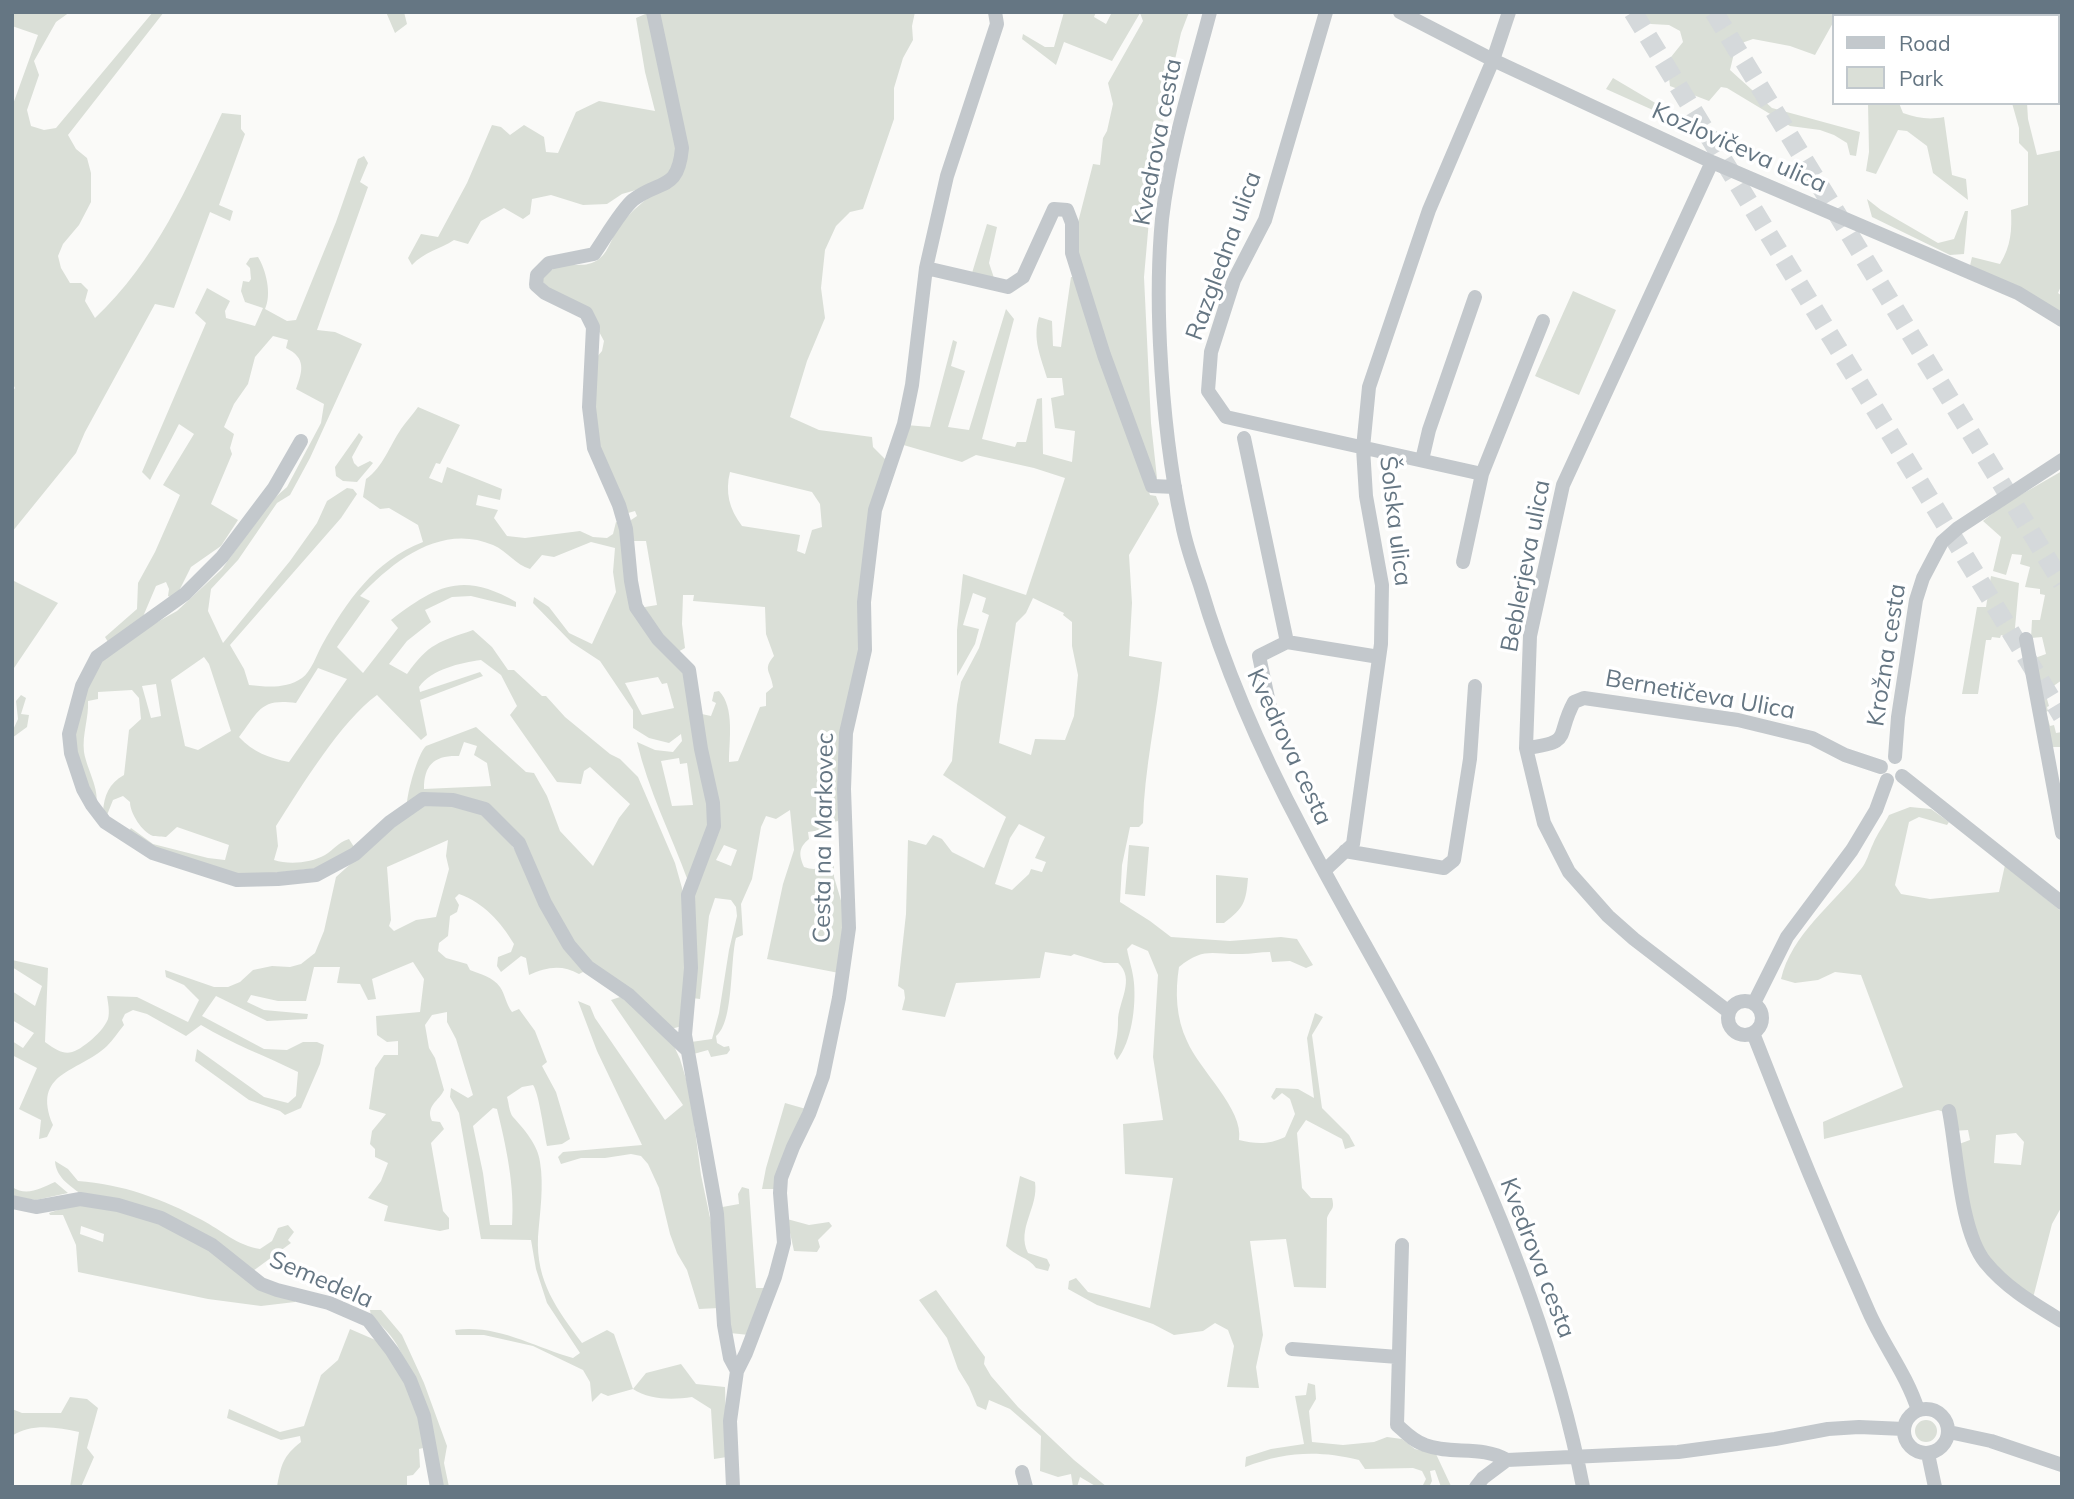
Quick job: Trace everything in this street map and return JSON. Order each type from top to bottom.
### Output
[{"type":"street","name":"Cesta na Markovec","points":[[653,12],[682,148],[680,167],[667,183],[633,201],[594,254],[549,263],[537,275],[536,285],[545,293],[586,313],[593,327],[589,407],[594,448],[620,505],[626,529],[636,607],[658,639],[689,670],[701,749],[713,803],[714,826],[688,895],[691,955],[685,1035],[717,1214],[724,1325],[730,1358],[737,1371]]},
{"type":"street","name":"Cesta na Markovec","points":[[733,1487],[730,1421],[737,1371],[775,1277],[784,1243],[780,1193],[782,1178],[822,1076],[839,998],[849,928],[844,789],[846,733],[864,650],[864,602],[875,510],[904,425],[912,385],[926,268],[947,176],[997,24],[995,12]]},
{"type":"street","name":"Kvedrova cesta","points":[[1210,12],[1177,142],[1163,218],[1158,302],[1170,461],[1183,529],[1227,669],[1261,746],[1324,871],[1422,1050],[1464,1136],[1529,1294],[1557,1375],[1583,1487]]},
{"type":"street","name":"Razgledna ulica","points":[[1325,12],[1265,220],[1234,280],[1219,328],[1212,352],[1208,391],[1226,417],[1482,474]]},
{"type":"street","name":"Kozlovičeva ulica","points":[[1400,12],[1493,60],[1712,162],[2018,293],[2062,320]]},
{"type":"street","name":"Šolska ulica","points":[[1324,871],[1353,844],[1379,657],[1382,585],[1366,496],[1363,449],[1369,387],[1429,210],[1493,60],[1509,12]]},
{"type":"street","name":"Beblerjeva ulica","points":[[1712,162],[1563,485],[1530,636],[1525,748],[1544,823],[1569,872],[1608,916],[1633,939],[1729,1012]]},
{"type":"street","points":[[926,268],[1008,287],[1023,278],[1054,209],[1067,210],[1072,223],[1072,253],[1100,342],[1152,486],[1175,487]]},
{"type":"street","points":[[1422,460],[1429,430],[1475,297]]},
{"type":"street","points":[[1462,562],[1482,474],[1543,321]]},
{"type":"street","points":[[1244,439],[1287,642]]},
{"type":"street","points":[[301,441],[274,488],[222,557],[185,594],[97,657],[82,687],[69,734],[75,765],[92,805],[105,822],[153,853],[237,880],[316,875],[355,854],[390,822],[423,799],[453,800],[485,809],[519,843],[545,903],[569,945],[588,967],[629,995],[688,1051]]},
{"type":"street","name":"Krožna cesta","points":[[1895,757],[1898,717],[1916,600],[1923,578],[1942,542],[1958,528],[2062,460]]},
{"type":"street","points":[[2026,639],[2062,833]]},
{"type":"street","points":[[1272,717],[1259,656],[1287,642],[1379,657]]},
{"type":"street","points":[[1345,851],[1444,869],[1454,860],[1471,759],[1475,686]]},
{"type":"street","name":"Bernetičeva Ulica","points":[[1525,748],[1552,745],[1561,738],[1574,702],[1584,698],[1738,720],[1812,738],[1890,774]]},
{"type":"street","points":[[1754,1003],[1787,937],[1852,850],[1875,810],[1890,774],[1904,765],[1895,757],[1884,760],[1890,774],[2062,903]]},
{"type":"street","points":[[1740,1002],[1754,1003],[1761,1011],[1762,1021],[1753,1033],[1742,1035],[1729,1024],[1729,1012],[1740,1002]]},
{"type":"street","points":[[1753,1033],[1813,1186],[1881,1338],[1910,1385],[1918,1410]]},
{"type":"street","points":[[1949,1111],[1964,1205],[1978,1250],[1984,1261],[2011,1289],[2062,1321]]},
{"type":"street","name":"Semedela","points":[[12,1202],[36,1207],[80,1199],[118,1205],[161,1218],[212,1245],[261,1283],[277,1290],[329,1303],[368,1321],[393,1351],[410,1380],[424,1416],[437,1487]]},
{"type":"street","points":[[1402,1245],[1397,1425],[1411,1438],[1427,1446],[1494,1452],[1507,1460],[1678,1452],[1846,1427],[1904,1429]]},
{"type":"street","points":[[1292,1349],[1398,1357]]},
{"type":"street","points":[[1918,1410],[1939,1412],[1949,1432],[1942,1448],[1928,1454],[1913,1450],[1905,1440],[1904,1429],[1912,1413],[1918,1410]]},
{"type":"street","points":[[1949,1432],[1991,1441],[2062,1465]]},
{"type":"street","points":[[1928,1454],[1935,1487]]},
{"type":"street","points":[[1476,1487],[1483,1478],[1507,1460]]},
{"type":"street","points":[[1022,1472],[1026,1487]]},
{"type":"green space","points":[[12,12],[70,12],[56,22],[34,61],[39,75],[27,110],[31,126],[44,130],[56,128],[153,12],[164,12],[68,135],[76,149],[87,158],[91,173],[91,202],[58,256],[61,268],[70,283],[81,283],[88,290],[85,301],[95,318],[116,296],[153,248],[183,195],[222,113],[241,115],[241,129],[245,134],[219,205],[233,211],[230,221],[210,212],[174,308],[155,304],[76,453],[12,532],[12,392],[15,388],[12,382],[12,107],[38,35],[12,26]]},
{"type":"green space","points":[[386,12],[404,12],[407,24],[395,33]]},
{"type":"green space","points":[[650,12],[677,146],[676,163],[666,178],[622,194],[607,204],[583,205],[551,195],[532,199],[530,214],[523,219],[504,208],[481,221],[468,244],[454,240],[412,265],[408,258],[421,234],[438,237],[467,183],[492,125],[501,127],[510,135],[524,125],[544,137],[546,152],[558,153],[576,112],[599,101],[655,111],[636,18]]},
{"type":"green space","points":[[656,12],[915,12],[913,40],[903,58],[894,88],[894,119],[863,209],[850,212],[836,226],[825,250],[821,288],[825,318],[807,361],[790,417],[819,430],[872,437],[873,447],[887,461],[860,643],[840,753],[838,821],[828,823],[828,829],[808,832],[809,839],[800,852],[804,867],[820,868],[834,861],[834,877],[845,914],[839,973],[767,959],[783,884],[794,850],[790,810],[776,819],[766,816],[761,827],[752,879],[741,904],[743,935],[736,938],[734,948],[729,1005],[722,1029],[716,1036],[717,1043],[724,1047],[729,1046],[730,1050],[727,1054],[711,1057],[708,1050],[690,1055],[691,1042],[712,1039],[737,916],[736,907],[731,900],[715,898],[709,916],[700,999],[692,998],[692,893],[718,828],[697,713],[711,716],[716,703],[712,701],[714,692],[719,691],[729,715],[729,762],[738,761],[760,707],[766,706],[766,693],[773,687],[768,668],[774,656],[766,634],[765,607],[693,601],[694,595],[683,595],[685,648],[676,653],[639,608],[657,605],[646,541],[631,541],[631,520],[637,516],[635,511],[628,513],[595,432],[596,358],[602,351],[604,341],[597,328],[562,301],[541,280],[557,267],[586,264],[600,258],[627,217],[682,171]],"holes":[[[730,472],[812,492],[820,504],[822,527],[812,530],[805,554],[797,551],[800,535],[742,526],[729,500]],[[724,845],[737,850],[731,866],[716,860]]]},
{"type":"green space","points":[[1064,12],[1096,12],[1094,17],[1106,24],[1112,12],[1189,12],[1174,64],[1153,175],[1144,277],[1151,423],[1157,478],[1153,477],[1123,399],[1074,238],[1093,164],[1100,165],[1103,138],[1113,104],[1108,83],[1143,21],[1140,13],[1112,61],[1064,42],[1056,65],[1022,39],[1023,34],[1045,47],[1054,47]]},
{"type":"green space","points":[[1633,12],[1840,12],[1832,14],[1832,25],[1815,55],[1790,46],[1753,39],[1736,45],[1730,70],[1772,108],[1860,132],[1856,156],[1850,155],[1847,143],[1834,135],[1790,126],[1727,88],[1721,87],[1709,101],[1670,86],[1667,62],[1683,42],[1680,31],[1669,25],[1651,24]]},
{"type":"green space","points":[[2062,12],[2062,87],[2060,14],[1952,14]]},
{"type":"green space","points":[[1613,78],[1657,104],[1655,111],[1606,89]]},
{"type":"green space","points":[[1868,105],[1900,105],[1903,113],[1908,115],[1944,117],[1952,175],[1966,179],[1968,200],[1933,173],[1927,146],[1907,131],[1898,130],[1876,174],[1866,171],[1869,152]]},
{"type":"green space","points":[[2013,105],[2027,105],[2037,155],[2062,150],[2062,284],[2058,293],[2062,296],[2062,314],[1969,270],[1972,257],[2000,264],[2010,238],[2011,210],[2028,205],[2028,152],[2019,143],[2019,128]]},
{"type":"green space","points":[[364,156],[368,163],[360,182],[368,187],[317,330],[335,332],[362,344],[310,458],[290,495],[277,503],[238,560],[211,589],[208,611],[223,643],[290,561],[317,523],[327,501],[347,488],[353,489],[357,494],[341,518],[230,645],[244,669],[249,685],[283,686],[296,682],[305,675],[341,613],[364,584],[390,560],[423,542],[418,525],[389,508],[380,509],[363,497],[366,479],[381,463],[418,407],[460,425],[440,464],[436,463],[429,478],[442,483],[447,467],[502,489],[500,500],[478,495],[476,505],[498,510],[494,518],[507,536],[525,538],[580,531],[593,537],[607,538],[613,534],[616,522],[621,523],[627,579],[684,672],[711,818],[688,881],[653,795],[637,742],[655,750],[673,752],[682,741],[681,734],[669,743],[649,738],[633,728],[633,710],[600,661],[571,642],[533,603],[534,597],[549,607],[569,633],[592,644],[616,592],[613,572],[615,548],[591,542],[554,557],[542,555],[530,569],[493,545],[474,539],[437,542],[404,558],[360,596],[370,601],[337,647],[363,673],[398,628],[391,620],[436,591],[465,585],[480,587],[516,602],[516,607],[471,596],[452,597],[425,610],[431,622],[407,641],[389,664],[407,674],[435,645],[473,630],[492,647],[508,670],[514,670],[542,696],[546,696],[565,717],[620,759],[638,777],[675,863],[682,888],[686,942],[682,1026],[671,1029],[573,944],[487,805],[407,804],[414,774],[426,746],[476,727],[526,772],[534,773],[547,796],[560,831],[593,866],[619,818],[630,804],[590,767],[584,771],[581,784],[557,782],[510,715],[517,706],[501,675],[481,660],[439,671],[419,687],[420,692],[480,672],[483,676],[420,700],[427,735],[421,740],[377,695],[363,706],[336,738],[276,826],[278,846],[274,860],[280,862],[313,860],[349,839],[354,847],[318,868],[240,877],[175,858],[127,834],[131,828],[153,844],[225,860],[229,845],[177,827],[166,837],[153,836],[137,822],[130,802],[123,796],[113,800],[107,815],[103,812],[108,790],[124,775],[129,730],[141,719],[139,698],[132,690],[98,692],[98,699],[88,701],[84,752],[95,786],[96,806],[74,746],[74,722],[91,672],[118,644],[177,611],[222,569],[270,502],[287,487],[321,423],[324,404],[296,389],[301,370],[300,360],[286,348],[288,340],[273,336],[255,357],[248,384],[234,404],[224,427],[234,434],[230,448],[232,454],[211,504],[238,520],[221,546],[191,567],[178,593],[172,598],[168,596],[166,582],[156,586],[142,619],[108,642],[105,637],[137,609],[138,583],[180,495],[163,485],[194,434],[179,424],[150,480],[142,472],[206,323],[195,313],[207,288],[230,301],[225,311],[226,318],[255,326],[263,308],[245,302],[241,291],[243,281],[249,282],[251,279],[250,268],[246,264],[250,258],[258,257],[267,282],[265,309],[287,321],[296,320],[336,222],[358,159]],"holes":[[[204,657],[209,664],[231,731],[198,750],[185,746],[171,680]],[[318,668],[347,679],[289,762],[262,754],[239,737],[256,713],[267,705],[296,703]],[[658,677],[662,684],[667,683],[674,708],[642,715],[625,683]],[[156,684],[161,716],[151,718],[142,686]],[[464,742],[477,746],[474,755],[487,763],[491,786],[424,789],[426,773],[432,763],[459,756]],[[679,758],[680,764],[687,763],[693,805],[672,806],[661,761]]]},
{"type":"green space","points":[[1867,199],[1938,243],[1954,239],[1965,211],[1968,211],[1964,254],[1950,255],[1872,217]]},
{"type":"green space","points":[[987,224],[997,227],[989,263],[994,278],[972,273]]},
{"type":"green space","points":[[1071,277],[1075,277],[1150,495],[1156,496],[1159,504],[1129,555],[1132,603],[1129,656],[1162,662],[1143,823],[1139,827],[1130,827],[1122,865],[1120,902],[1171,937],[1230,941],[1281,937],[1297,939],[1313,965],[1306,968],[1290,961],[1272,962],[1270,952],[1209,953],[1188,960],[1179,967],[1178,976],[1177,1005],[1181,1023],[1193,1052],[1235,1116],[1239,1140],[1262,1143],[1285,1137],[1295,1114],[1290,1099],[1282,1093],[1274,1100],[1271,1097],[1276,1088],[1298,1089],[1314,1098],[1307,1038],[1315,1013],[1323,1017],[1312,1035],[1322,1108],[1349,1135],[1355,1146],[1345,1149],[1342,1139],[1306,1120],[1297,1133],[1302,1188],[1311,1198],[1332,1198],[1333,1202],[1327,1218],[1326,1288],[1294,1287],[1286,1239],[1250,1241],[1263,1335],[1256,1367],[1259,1388],[1227,1387],[1234,1346],[1228,1330],[1215,1323],[1203,1331],[1174,1335],[1153,1324],[1097,1305],[1068,1289],[1069,1281],[1076,1278],[1088,1292],[1150,1308],[1173,1178],[1125,1174],[1123,1124],[1163,1120],[1153,1057],[1158,975],[1148,951],[1132,944],[1127,949],[1133,974],[1134,1002],[1129,1033],[1117,1060],[1114,1054],[1126,983],[1126,976],[1118,963],[1104,963],[1074,954],[1071,956],[1045,952],[1040,978],[956,983],[945,1017],[902,1010],[904,990],[898,986],[906,914],[908,840],[926,845],[933,835],[942,839],[952,852],[984,868],[1006,817],[943,775],[952,761],[961,682],[979,648],[989,615],[982,612],[986,598],[973,593],[963,625],[979,629],[975,644],[957,676],[957,630],[963,574],[1026,595],[1065,478],[976,455],[962,462],[900,444],[906,425],[930,427],[953,340],[957,342],[951,366],[965,371],[948,427],[969,430],[1006,309],[1014,319],[982,439],[1015,447],[1017,442],[1026,442],[1037,399],[1042,398],[1043,454],[1072,462],[1075,431],[1055,428],[1051,398],[1064,395],[1062,378],[1047,378],[1036,333],[1039,317],[1052,321],[1053,346],[1061,347]],"holes":[[[1033,598],[1064,613],[1072,622],[1072,646],[1078,675],[1074,716],[1065,740],[1035,739],[1031,755],[999,743],[1016,623],[1026,613]],[[1019,824],[1045,837],[1035,858],[1046,862],[1042,872],[1031,869],[1012,890],[995,884],[1010,838]]]},
{"type":"green space","points":[[1573,291],[1616,310],[1579,395],[1535,376]]},
{"type":"green space","points":[[359,433],[363,437],[352,457],[354,463],[358,467],[370,461],[373,463],[357,482],[343,481],[336,476],[335,467]]},
{"type":"green space","points":[[2062,471],[2062,680],[2045,692],[2050,726],[2054,725],[2056,733],[2062,732],[2062,747],[2050,747],[2035,658],[2046,654],[2042,637],[2031,638],[2032,620],[2040,620],[2045,595],[2040,594],[2040,589],[2025,587],[2030,567],[2020,564],[2022,555],[2012,554],[2006,575],[1993,571],[2001,537],[1983,521],[2003,505]]},
{"type":"green space","points":[[1991,576],[2019,583],[2014,639],[2001,635],[2000,638],[1992,637],[1991,640],[1986,640],[1978,694],[1962,694],[1977,607],[1986,607]]},
{"type":"green space","points":[[12,580],[58,603],[12,671]]},
{"type":"green space","points":[[21,695],[26,698],[21,714],[29,715],[27,727],[12,738],[18,719],[16,701]]},
{"type":"green space","points":[[444,802],[479,811],[507,833],[585,971],[579,974],[554,968],[529,975],[526,958],[521,956],[501,972],[497,966],[498,957],[511,952],[514,944],[484,908],[459,894],[455,898],[459,905],[457,912],[450,916],[448,936],[439,943],[438,951],[446,958],[467,964],[470,970],[494,981],[502,990],[512,1012],[519,1009],[535,1031],[547,1062],[542,1066],[556,1092],[570,1139],[562,1144],[547,1146],[533,1085],[522,1087],[507,1097],[512,1115],[530,1138],[539,1156],[542,1190],[538,1253],[544,1281],[582,1343],[607,1330],[614,1334],[633,1389],[608,1396],[601,1393],[592,1402],[590,1382],[583,1370],[533,1346],[484,1335],[456,1335],[455,1330],[486,1330],[573,1358],[580,1353],[547,1303],[536,1269],[531,1240],[481,1239],[459,1113],[450,1097],[451,1088],[468,1098],[473,1095],[456,1039],[447,1022],[447,1012],[432,1015],[425,1025],[429,1048],[435,1058],[444,1090],[433,1104],[430,1116],[432,1121],[440,1122],[444,1129],[431,1143],[443,1211],[449,1218],[449,1229],[440,1231],[384,1221],[388,1206],[368,1198],[381,1181],[388,1163],[375,1157],[375,1149],[370,1144],[372,1131],[386,1114],[369,1109],[375,1068],[384,1055],[398,1055],[398,1041],[387,1042],[377,1035],[376,1016],[420,1012],[424,979],[413,962],[372,979],[376,999],[368,1000],[360,984],[337,983],[340,967],[314,967],[306,1001],[278,1001],[251,995],[247,1002],[264,1010],[308,1014],[307,1019],[267,1021],[216,996],[202,1016],[264,1049],[287,1050],[303,1042],[324,1045],[320,1064],[301,1108],[285,1115],[249,1100],[195,1061],[197,1049],[264,1097],[288,1103],[296,1096],[298,1072],[201,1025],[186,1036],[147,1014],[133,1010],[125,1014],[122,1020],[124,1025],[107,1046],[53,1084],[48,1094],[48,1107],[53,1125],[47,1137],[39,1139],[41,1120],[19,1109],[37,1068],[12,1055],[12,1041],[23,1048],[34,1033],[12,1020],[12,991],[35,1006],[42,986],[12,967],[12,960],[48,968],[45,1042],[63,1052],[78,1050],[103,1028],[109,1016],[107,996],[137,997],[188,1022],[199,1000],[184,985],[166,977],[165,970],[214,987],[228,987],[240,982],[253,970],[301,964],[315,953],[324,931],[336,877],[384,834],[424,805]],"holes":[[[448,840],[446,856],[449,869],[436,917],[416,920],[394,931],[389,926],[391,920],[387,867]],[[493,1108],[497,1109],[509,1166],[512,1225],[490,1225],[473,1126]]]},
{"type":"green space","points":[[1910,807],[1931,809],[1949,822],[1947,825],[1919,817],[1909,822],[1895,885],[1901,894],[1930,899],[1999,892],[2005,865],[2062,912],[2062,1206],[2052,1224],[2033,1298],[1976,1253],[1959,1144],[1970,1140],[1968,1130],[1953,1131],[1944,1112],[1938,1110],[1824,1139],[1823,1122],[1903,1087],[1861,975],[1835,972],[1818,980],[1795,983],[1781,979],[1786,963],[1804,934],[1863,866],[1889,815]],"holes":[[[2016,1133],[2024,1142],[2021,1165],[1994,1163],[1996,1135]]]},
{"type":"green space","points":[[1129,845],[1149,847],[1145,896],[1125,894]]},
{"type":"green space","points":[[1216,875],[1248,878],[1243,904],[1224,923],[1216,923]]},
{"type":"green space","points":[[620,997],[632,1005],[674,1046],[680,1059],[690,1092],[701,1175],[712,1227],[719,1308],[699,1309],[687,1270],[670,1234],[659,1188],[648,1164],[641,1156],[631,1154],[581,1158],[561,1164],[558,1157],[563,1152],[642,1145],[597,1051],[578,1001],[590,1006],[595,1018],[665,1120],[683,1105],[611,1000]]},
{"type":"green space","points":[[785,1103],[806,1109],[775,1189],[762,1189],[766,1168]]},
{"type":"green space","points":[[55,1161],[68,1169],[78,1181],[110,1185],[157,1199],[252,1247],[260,1249],[272,1241],[278,1228],[288,1225],[294,1232],[288,1240],[291,1243],[253,1271],[216,1241],[81,1194],[61,1176]]},
{"type":"green space","points":[[1020,1176],[1035,1182],[1025,1244],[1028,1253],[1047,1259],[1050,1265],[1048,1271],[1036,1268],[1006,1246]]},
{"type":"green space","points":[[55,1182],[68,1193],[36,1200],[12,1197],[12,1187],[29,1191]]},
{"type":"green space","points":[[742,1187],[749,1189],[756,1288],[766,1288],[749,1335],[730,1333],[717,1208],[739,1204],[738,1194]]},
{"type":"green space","points":[[76,1204],[105,1207],[134,1215],[190,1238],[297,1297],[295,1302],[261,1306],[208,1299],[78,1272],[76,1245],[63,1215],[49,1213]],"holes":[[[81,1226],[104,1234],[103,1242],[80,1234]]]},
{"type":"green space","points":[[787,1219],[809,1225],[829,1222],[832,1226],[818,1240],[820,1247],[817,1252],[794,1251]]},
{"type":"green space","points":[[936,1290],[985,1357],[984,1364],[991,1376],[1018,1407],[1107,1487],[1097,1487],[1080,1477],[1077,1487],[1073,1487],[1071,1474],[1058,1477],[1040,1471],[1041,1436],[1010,1409],[989,1400],[986,1410],[977,1406],[958,1369],[947,1338],[919,1300]]},
{"type":"green space","points":[[370,1310],[381,1310],[402,1335],[424,1383],[447,1446],[444,1463],[449,1487],[443,1487],[417,1395],[404,1360],[397,1345],[371,1316]]},
{"type":"green space","points":[[350,1329],[380,1342],[397,1364],[420,1419],[423,1448],[419,1449],[420,1467],[413,1475],[407,1476],[407,1487],[277,1487],[284,1462],[301,1442],[300,1436],[281,1440],[227,1418],[229,1409],[280,1432],[304,1426],[321,1375],[338,1360]]},
{"type":"green space","points":[[681,1364],[696,1384],[725,1387],[727,1457],[714,1459],[711,1409],[692,1397],[661,1398],[633,1389],[646,1373]]},
{"type":"green space","points":[[1308,1383],[1315,1385],[1316,1399],[1309,1411],[1312,1442],[1343,1445],[1374,1442],[1387,1437],[1402,1439],[1415,1449],[1436,1454],[1451,1486],[1441,1487],[1435,1470],[1430,1471],[1432,1481],[1429,1487],[1422,1487],[1426,1479],[1422,1471],[1413,1468],[1365,1469],[1359,1460],[1329,1455],[1301,1454],[1274,1458],[1245,1467],[1246,1457],[1271,1449],[1304,1444],[1295,1396],[1306,1395]]},
{"type":"green space","points":[[70,1397],[87,1399],[98,1408],[87,1448],[94,1457],[81,1487],[70,1487],[79,1432],[36,1428],[12,1436],[12,1409],[22,1413],[61,1413]]},
{"type":"green space","points":[[1926,1420],[1934,1423],[1937,1431],[1934,1439],[1926,1442],[1918,1439],[1915,1431],[1918,1423]]},
{"type":"tunnel","points":[[1633,12],[2062,716]]},
{"type":"tunnel","points":[[1714,12],[2062,583]]}]
